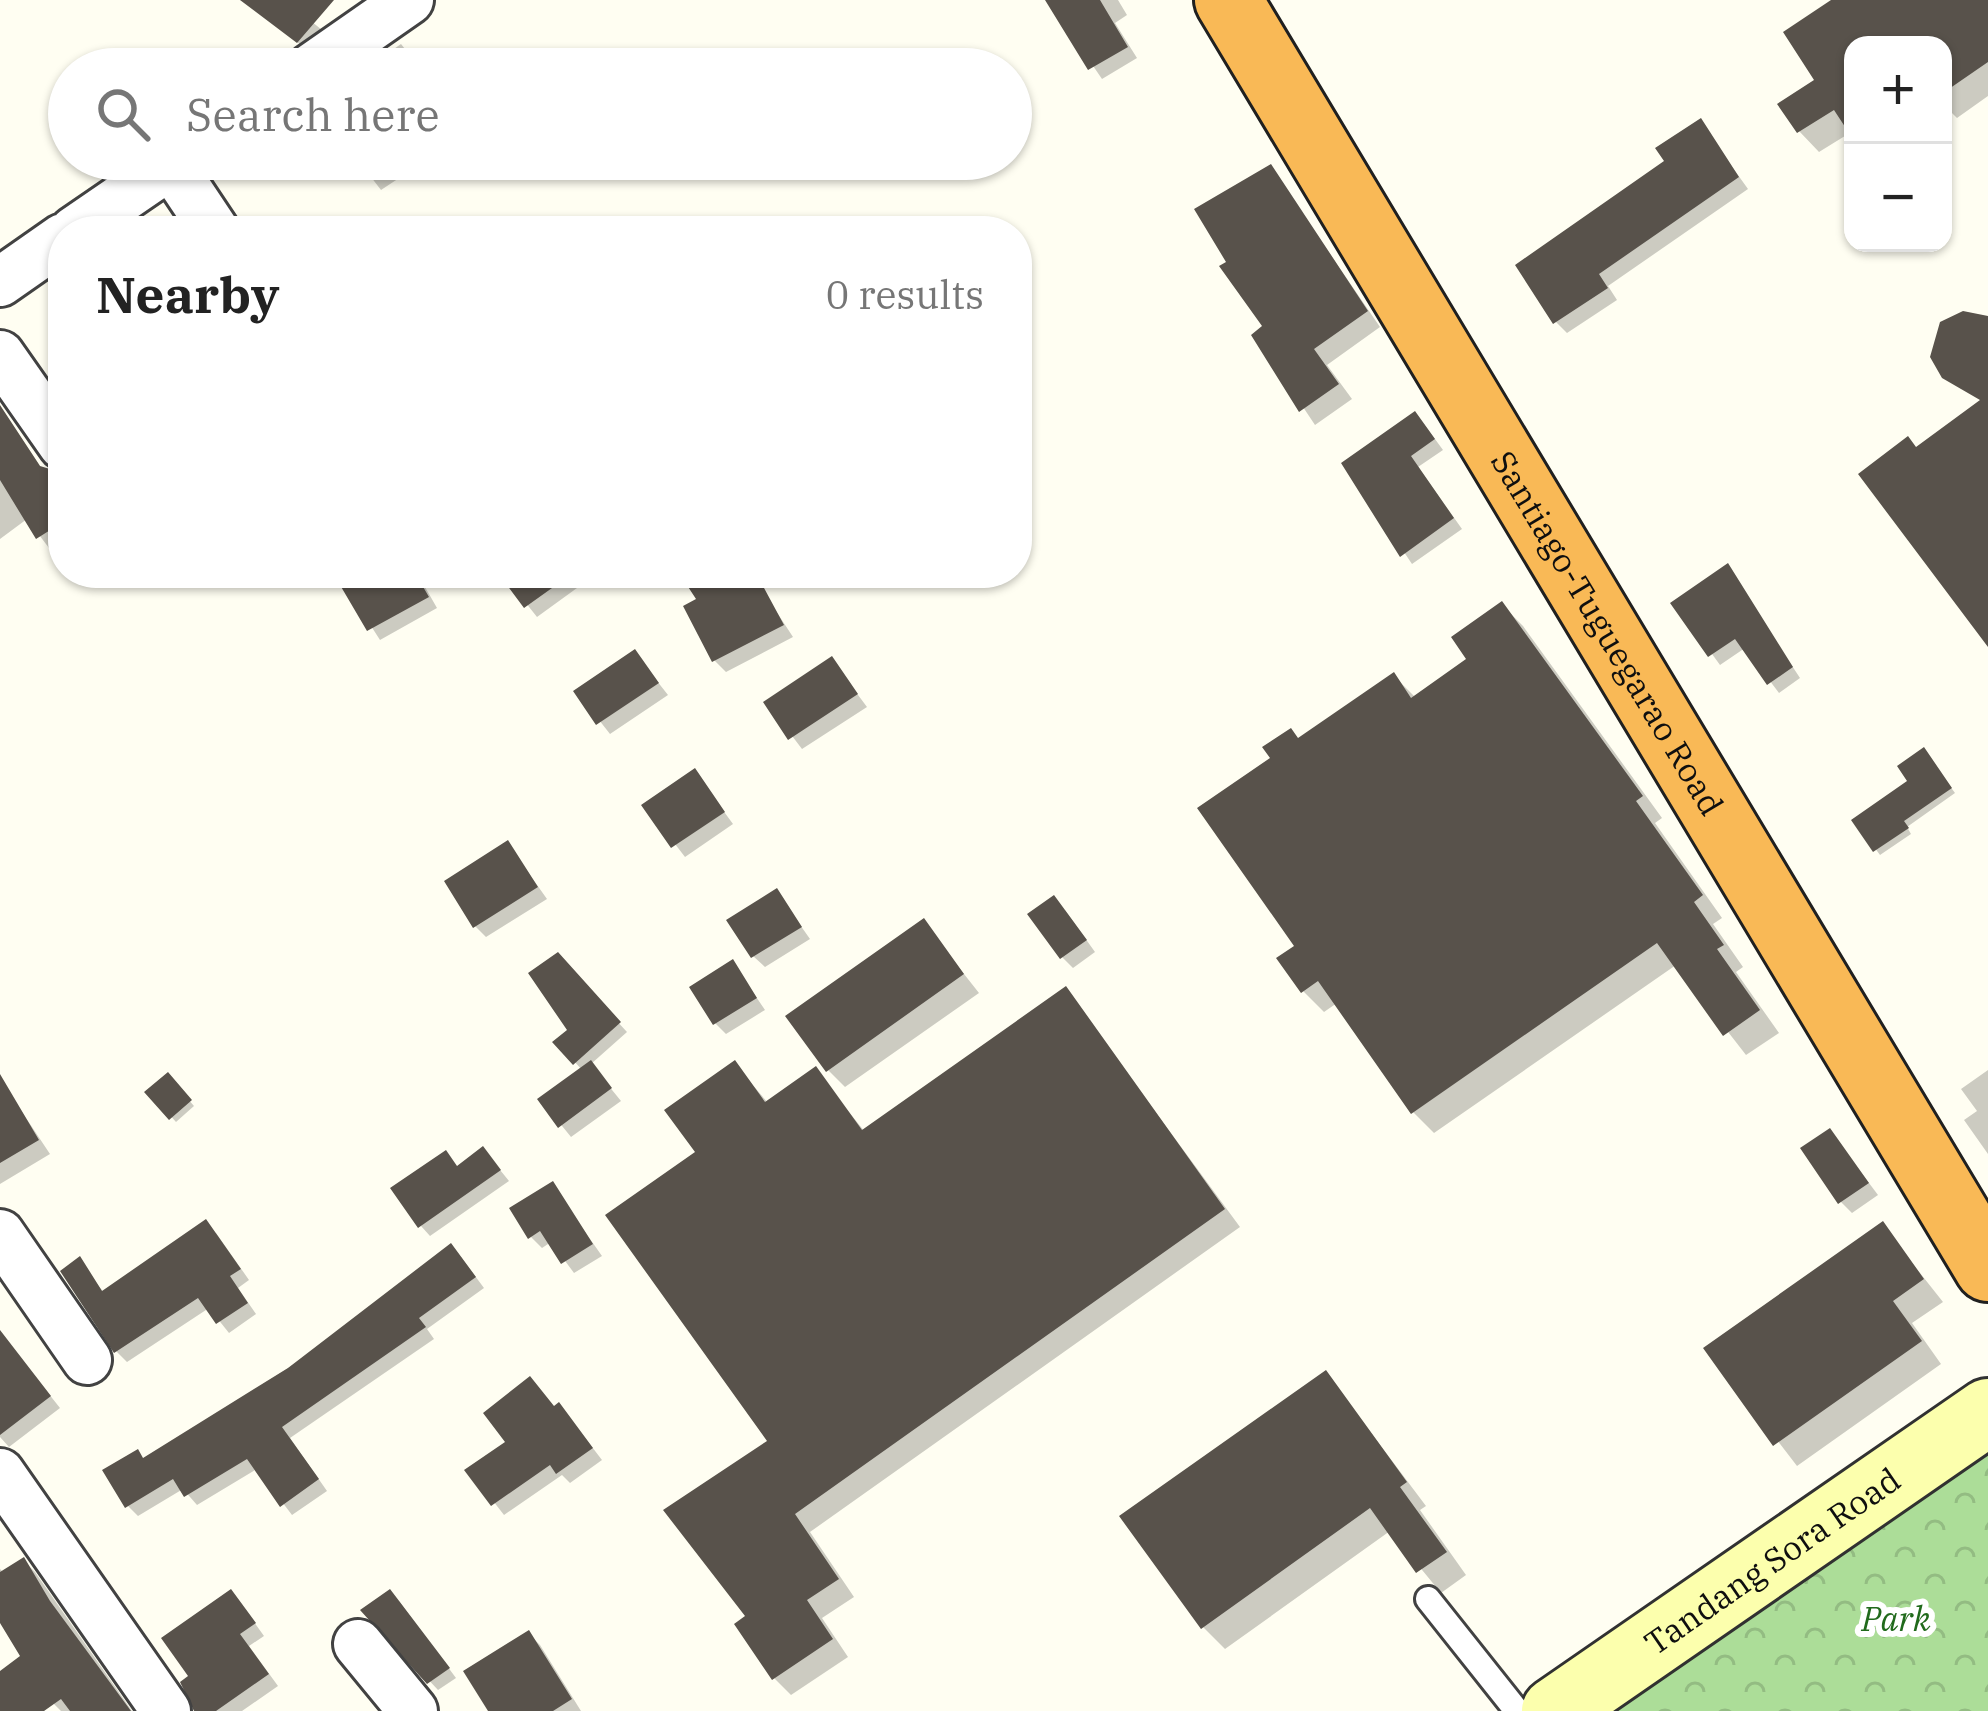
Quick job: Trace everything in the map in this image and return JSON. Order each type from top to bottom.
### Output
[{"type":"highway","name":"Santiago-Tuguegarao Road","points":[[1228,0],[1988,1268]]},
{"type":"street","points":[[340,48],[409,0]]},
{"type":"street","points":[[96,216],[149,180]]},
{"type":"street","points":[[185,180],[206,216]]},
{"type":"street","points":[[0,281],[48,248]]},
{"type":"street","points":[[0,355],[48,424]]},
{"type":"street","points":[[0,1234],[86,1360]]},
{"type":"street","name":"Tandang Sora Road","points":[[1555,1711],[1988,1412]]},
{"type":"street","points":[[0,1473],[166,1711]]},
{"type":"street","points":[[358,1644],[413,1711]]},
{"type":"lane","points":[[1428,1599],[1517,1711]]},
{"type":"green space","name":"Park","points":[[1988,1440],[1988,1711],[1594,1711]]},
{"type":"building","points":[[240,0],[334,0],[297,43]]},
{"type":"building","points":[[1045,0],[1100,0],[1128,47],[1088,70]]},
{"type":"building","points":[[1831,0],[1988,0],[1988,62],[1952,87],[1952,36],[1844,36],[1844,125],[1834,110],[1797,133],[1777,104],[1814,80],[1783,32]]},
{"type":"building","points":[[1701,118],[1739,177],[1599,274],[1608,288],[1553,324],[1515,265],[1664,161],[1655,148]]},
{"type":"building","points":[[1271,164],[1368,311],[1314,349],[1339,384],[1299,412],[1251,335],[1262,326],[1219,266],[1226,262],[1194,209]]},
{"type":"building","points":[[1963,311],[1988,316],[1988,647],[1858,474],[1908,436],[1916,447],[1980,400],[1942,378],[1930,357],[1940,322]]},
{"type":"building","points":[[0,405],[40,466],[48,468],[48,531],[36,539],[0,480]]},
{"type":"building","points":[[1415,411],[1435,439],[1411,456],[1454,518],[1400,557],[1341,463]]},
{"type":"building","points":[[1728,563],[1793,667],[1767,685],[1735,639],[1708,657],[1670,603]]},
{"type":"building","points":[[342,588],[424,588],[429,597],[367,631]]},
{"type":"building","points":[[509,588],[552,588],[524,608]]},
{"type":"building","points":[[689,588],[764,588],[784,625],[712,662],[683,606],[696,599]]},
{"type":"building","points":[[1502,601],[1643,796],[1636,801],[1703,895],[1694,902],[1724,945],[1717,949],[1760,1010],[1723,1036],[1657,943],[1411,1114],[1318,981],[1301,993],[1276,958],[1294,946],[1197,808],[1270,758],[1262,747],[1291,728],[1298,738],[1394,672],[1411,698],[1466,659],[1451,637]]},
{"type":"building","points":[[635,649],[659,683],[596,725],[573,691]]},
{"type":"building","points":[[832,656],[858,694],[788,740],[763,702]]},
{"type":"building","points":[[1924,747],[1952,788],[1904,821],[1909,828],[1873,852],[1851,820],[1907,781],[1897,766]]},
{"type":"building","points":[[695,768],[725,812],[671,848],[641,805]]},
{"type":"building","points":[[508,840],[538,887],[473,928],[444,881]]},
{"type":"building","points":[[777,888],[802,927],[751,958],[726,920]]},
{"type":"building","points":[[1054,895],[1087,940],[1060,959],[1027,914]]},
{"type":"building","points":[[924,918],[964,974],[826,1072],[785,1016]]},
{"type":"building","points":[[558,952],[621,1022],[573,1065],[552,1042],[567,1030],[528,973]]},
{"type":"building","points":[[733,959],[757,998],[713,1025],[689,987]]},
{"type":"building","points":[[1066,986],[1225,1209],[795,1514],[839,1579],[807,1600],[833,1639],[772,1680],[734,1624],[745,1616],[663,1510],[767,1441],[605,1215],[695,1152],[664,1110],[735,1060],[765,1102],[816,1066],[862,1130]]},
{"type":"building","points":[[591,1060],[612,1088],[558,1128],[537,1099]]},
{"type":"building","points":[[168,1072],[192,1100],[169,1120],[144,1092]]},
{"type":"building","points":[[0,1074],[39,1140],[0,1163]]},
{"type":"building","points":[[1830,1128],[1869,1183],[1838,1204],[1800,1148]]},
{"type":"building","points":[[483,1146],[501,1170],[418,1228],[390,1188],[446,1150],[457,1166]]},
{"type":"building","points":[[553,1181],[593,1244],[561,1264],[540,1231],[528,1239],[509,1208]]},
{"type":"building","points":[[206,1219],[241,1269],[230,1276],[248,1303],[216,1324],[198,1298],[114,1353],[60,1271],[80,1256],[102,1291]]},
{"type":"building","points":[[1883,1221],[1924,1279],[1893,1301],[1922,1341],[1773,1446],[1703,1348]]},
{"type":"building","points":[[451,1243],[476,1277],[419,1318],[426,1327],[282,1427],[319,1479],[280,1507],[247,1459],[184,1497],[173,1479],[125,1508],[102,1470],[138,1449],[143,1458],[288,1368]]},
{"type":"building","points":[[0,1330],[51,1396],[0,1435]]},
{"type":"building","points":[[1326,1370],[1407,1482],[1400,1487],[1447,1552],[1416,1573],[1370,1508],[1201,1629],[1119,1516]]},
{"type":"building","points":[[530,1376],[554,1406],[559,1402],[593,1448],[556,1474],[550,1465],[491,1506],[464,1470],[505,1442],[483,1413]]},
{"type":"building","points":[[24,1557],[50,1601],[131,1711],[70,1711],[61,1699],[44,1711],[0,1711],[0,1671],[20,1656],[0,1623],[0,1572]]},
{"type":"building","points":[[231,1589],[256,1623],[240,1634],[269,1674],[216,1711],[194,1711],[180,1682],[188,1676],[161,1638]]},
{"type":"building","points":[[390,1589],[450,1668],[427,1684],[360,1610]]},
{"type":"building","points":[[529,1630],[572,1699],[553,1711],[488,1711],[463,1671]]}]
